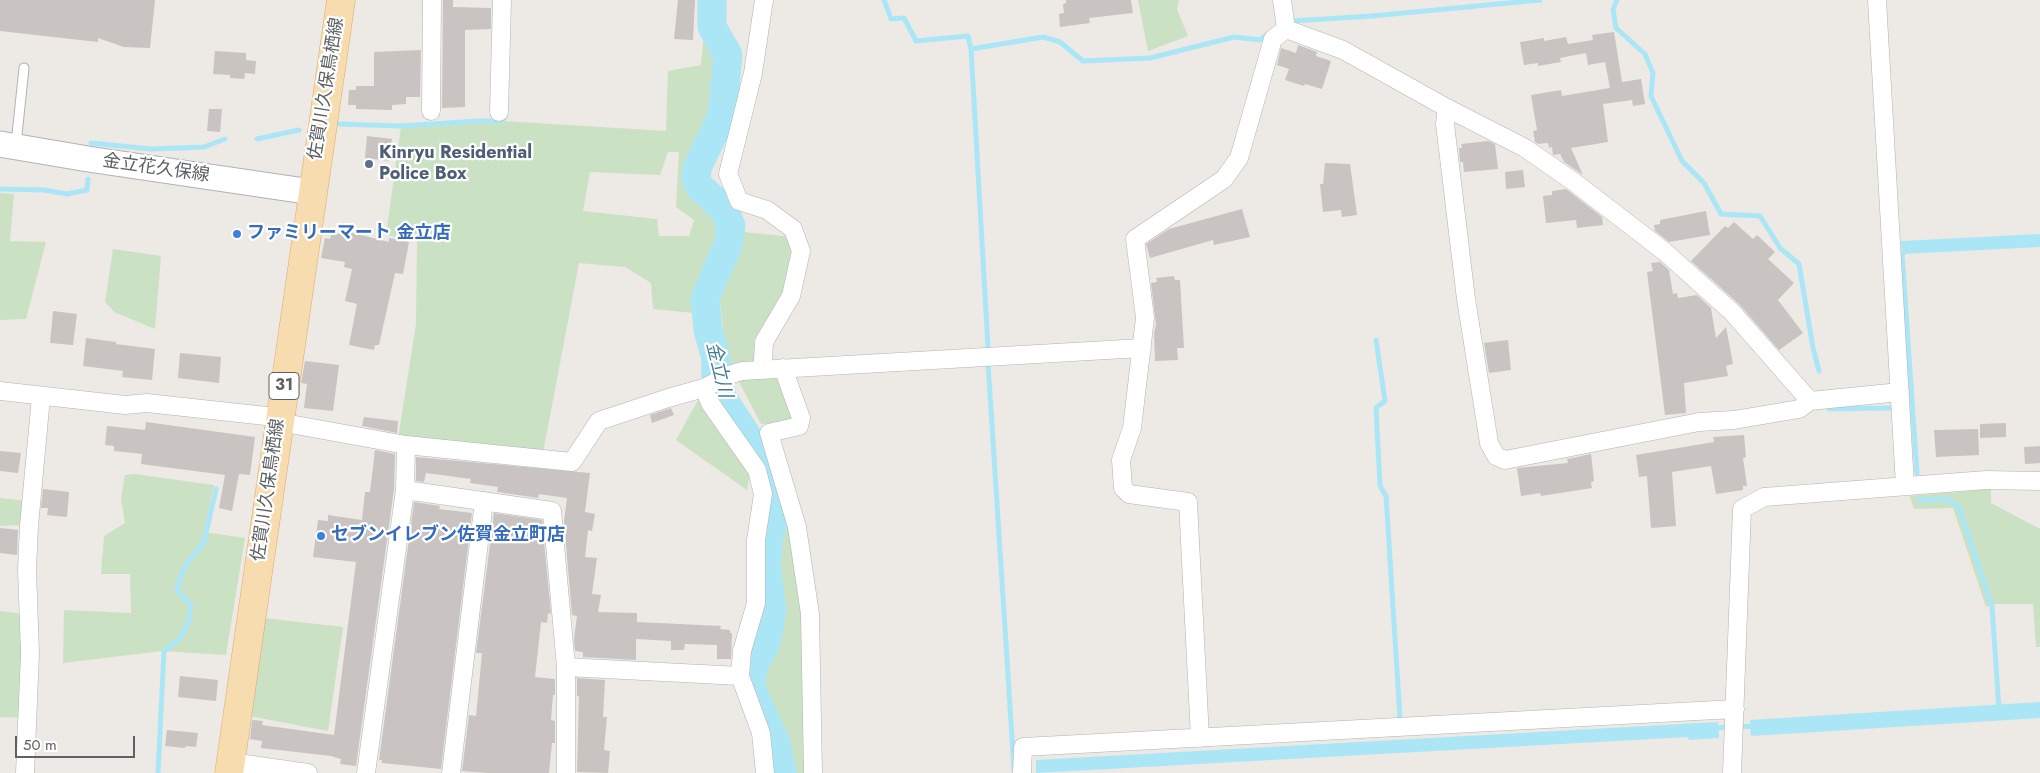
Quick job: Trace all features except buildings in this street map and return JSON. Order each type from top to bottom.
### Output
[{"type":"main road","name":"佐賀川久保鳥栖線","points":[[230,767],[341,0]]},
{"type":"street","points":[[431,111],[432,0]]},
{"type":"street","points":[[499,112],[502,0]]},
{"type":"street","points":[[764,0],[753,73],[728,174],[739,201],[767,210],[793,228],[801,251],[791,296],[764,342],[763,360],[765,369]]},
{"type":"street","points":[[1282,0],[1286,29]]},
{"type":"street","points":[[1877,0],[1905,486]]},
{"type":"street","points":[[1286,29],[1343,50],[1447,108],[1525,148],[1574,182],[1665,252],[1732,312],[1810,401]]},
{"type":"street","points":[[1200,738],[1188,502],[1129,494],[1123,488],[1121,460],[1132,428],[1145,318],[1135,239],[1224,179],[1239,158],[1273,39],[1286,29]]},
{"type":"street","points":[[1447,108],[1445,124],[1466,299],[1489,444],[1496,456],[1505,460],[1699,422],[1734,420],[1790,411],[1799,409],[1810,401],[1900,392]]},
{"type":"street","name":"金立花久保線","points":[[8,145],[88,160],[312,192]]},
{"type":"street","points":[[0,391],[125,405],[147,403],[266,416],[279,422],[406,445],[572,462],[599,421],[704,388],[729,375],[742,371],[1142,348]]},
{"type":"street","points":[[783,368],[801,418],[799,426],[769,433],[797,527],[810,614],[813,773]]},
{"type":"street","points":[[704,388],[710,403],[757,470],[763,494],[756,540],[756,603],[742,651],[740,676],[760,733],[764,773]]},
{"type":"street","points":[[25,773],[30,652],[27,570],[29,526],[41,396]]},
{"type":"street","points":[[366,773],[405,490],[406,445]]},
{"type":"street","points":[[1732,773],[1742,509],[1764,497],[1986,480],[2040,481]]},
{"type":"street","points":[[405,490],[552,511],[566,667],[566,773]]},
{"type":"street","points":[[451,773],[484,501]]},
{"type":"street","points":[[566,667],[740,676]]},
{"type":"street","points":[[1022,773],[1023,747],[1200,738],[1734,722]]},
{"type":"street","points":[[230,767],[308,773]]},
{"type":"lane","points":[[8,145],[24,68]]},
{"type":"green space","points":[[1138,0],[1179,0],[1177,9],[1188,36],[1148,51]]},
{"type":"green space","points":[[704,33],[722,57],[713,117],[692,153],[687,179],[700,203],[721,222],[717,241],[700,275],[693,313],[653,309],[651,283],[625,267],[579,263],[543,453],[398,439],[416,324],[417,241],[386,235],[401,126],[502,121],[666,131],[668,71],[701,65]],"holes":[[[668,152],[679,152],[676,207],[694,220],[689,236],[659,236],[657,219],[583,211],[590,172],[660,175]]]},
{"type":"green space","points":[[0,193],[14,194],[10,241],[46,242],[26,319],[0,320]]},
{"type":"green space","points":[[744,232],[793,237],[785,290],[754,340],[757,372],[779,375],[793,415],[792,422],[761,424],[726,357],[719,291]]},
{"type":"green space","points":[[113,249],[161,256],[155,329],[114,312],[105,302]]},
{"type":"green space","points":[[698,400],[750,473],[747,490],[676,440]]},
{"type":"green space","points":[[134,474],[214,485],[204,532],[245,538],[226,655],[162,651],[63,663],[64,610],[131,613],[130,574],[101,574],[104,536],[125,523],[121,499],[125,475]]},
{"type":"green space","points":[[1991,489],[1991,503],[2040,529],[2040,647],[2036,647],[2033,604],[1996,604],[1986,607],[1953,508],[1914,509],[1910,496]]},
{"type":"green space","points":[[0,498],[26,501],[23,525],[0,526]]},
{"type":"green space","points":[[787,511],[807,613],[808,773],[787,773],[788,758],[759,675],[778,621],[773,548]]},
{"type":"green space","points":[[0,611],[25,614],[25,718],[0,717]]},
{"type":"green space","points":[[264,618],[343,627],[328,731],[249,716]]},
{"type":"water","points":[[2040,234],[2040,247],[1902,254],[1901,241]]},
{"type":"water","points":[[2040,702],[2040,718],[1751,736],[1750,720]]},
{"type":"water","points":[[1718,722],[1719,738],[1689,740],[1688,737],[1036,773],[1036,760]]},
{"type":"waterway","name":"金立川","points":[[712,0],[712,27],[728,55],[722,116],[697,168],[696,179],[700,187],[724,209],[731,226],[728,245],[705,298],[708,330],[716,358],[716,376],[723,399],[775,479],[778,506],[769,536],[766,564],[772,611],[766,644],[755,662],[751,675],[752,691],[776,743],[782,773]]},
{"type":"waterway","points":[[884,0],[891,19],[904,18],[916,41],[968,36],[971,49],[1043,37],[1060,42],[1083,61],[1150,58],[1234,37],[1260,40],[1269,33]]},
{"type":"waterway","points":[[1293,21],[1372,16],[1540,0]]},
{"type":"waterway","points":[[1617,0],[1613,9],[1616,28],[1645,54],[1653,73],[1651,96],[1682,161],[1704,183],[1721,214],[1760,216],[1780,248],[1799,264],[1813,348],[1819,371]]},
{"type":"waterway","points":[[971,49],[988,347]]},
{"type":"waterway","points":[[338,124],[401,126],[502,121],[506,115]]},
{"type":"waterway","points":[[257,139],[299,130]]},
{"type":"waterway","points":[[91,143],[151,149],[204,147],[225,139]]},
{"type":"waterway","points":[[0,189],[44,190],[67,194],[87,190],[88,179]]},
{"type":"waterway","points":[[1906,251],[1902,254],[1917,473]]},
{"type":"waterway","points":[[1376,340],[1385,401],[1376,408],[1380,486],[1386,496],[1400,718]]},
{"type":"waterway","points":[[988,363],[1014,769]]},
{"type":"waterway","points":[[1829,409],[1890,408]]},
{"type":"waterway","points":[[158,773],[164,651],[179,639],[188,623],[191,606],[177,590],[184,567],[204,542],[216,489]]},
{"type":"waterway","points":[[1919,500],[1947,499],[1959,507],[1992,606],[1999,710]]},
{"type":"waterway","points":[[1713,728],[1757,726]]},
{"type":"place","name":"Kinryu Residential Police Box","points":[[369,164]]},
{"type":"place","name":"ファミリーマート 金立店","points":[[237,234]]},
{"type":"place","name":"セブンイレブン佐賀金立町店","points":[[321,536]]}]
